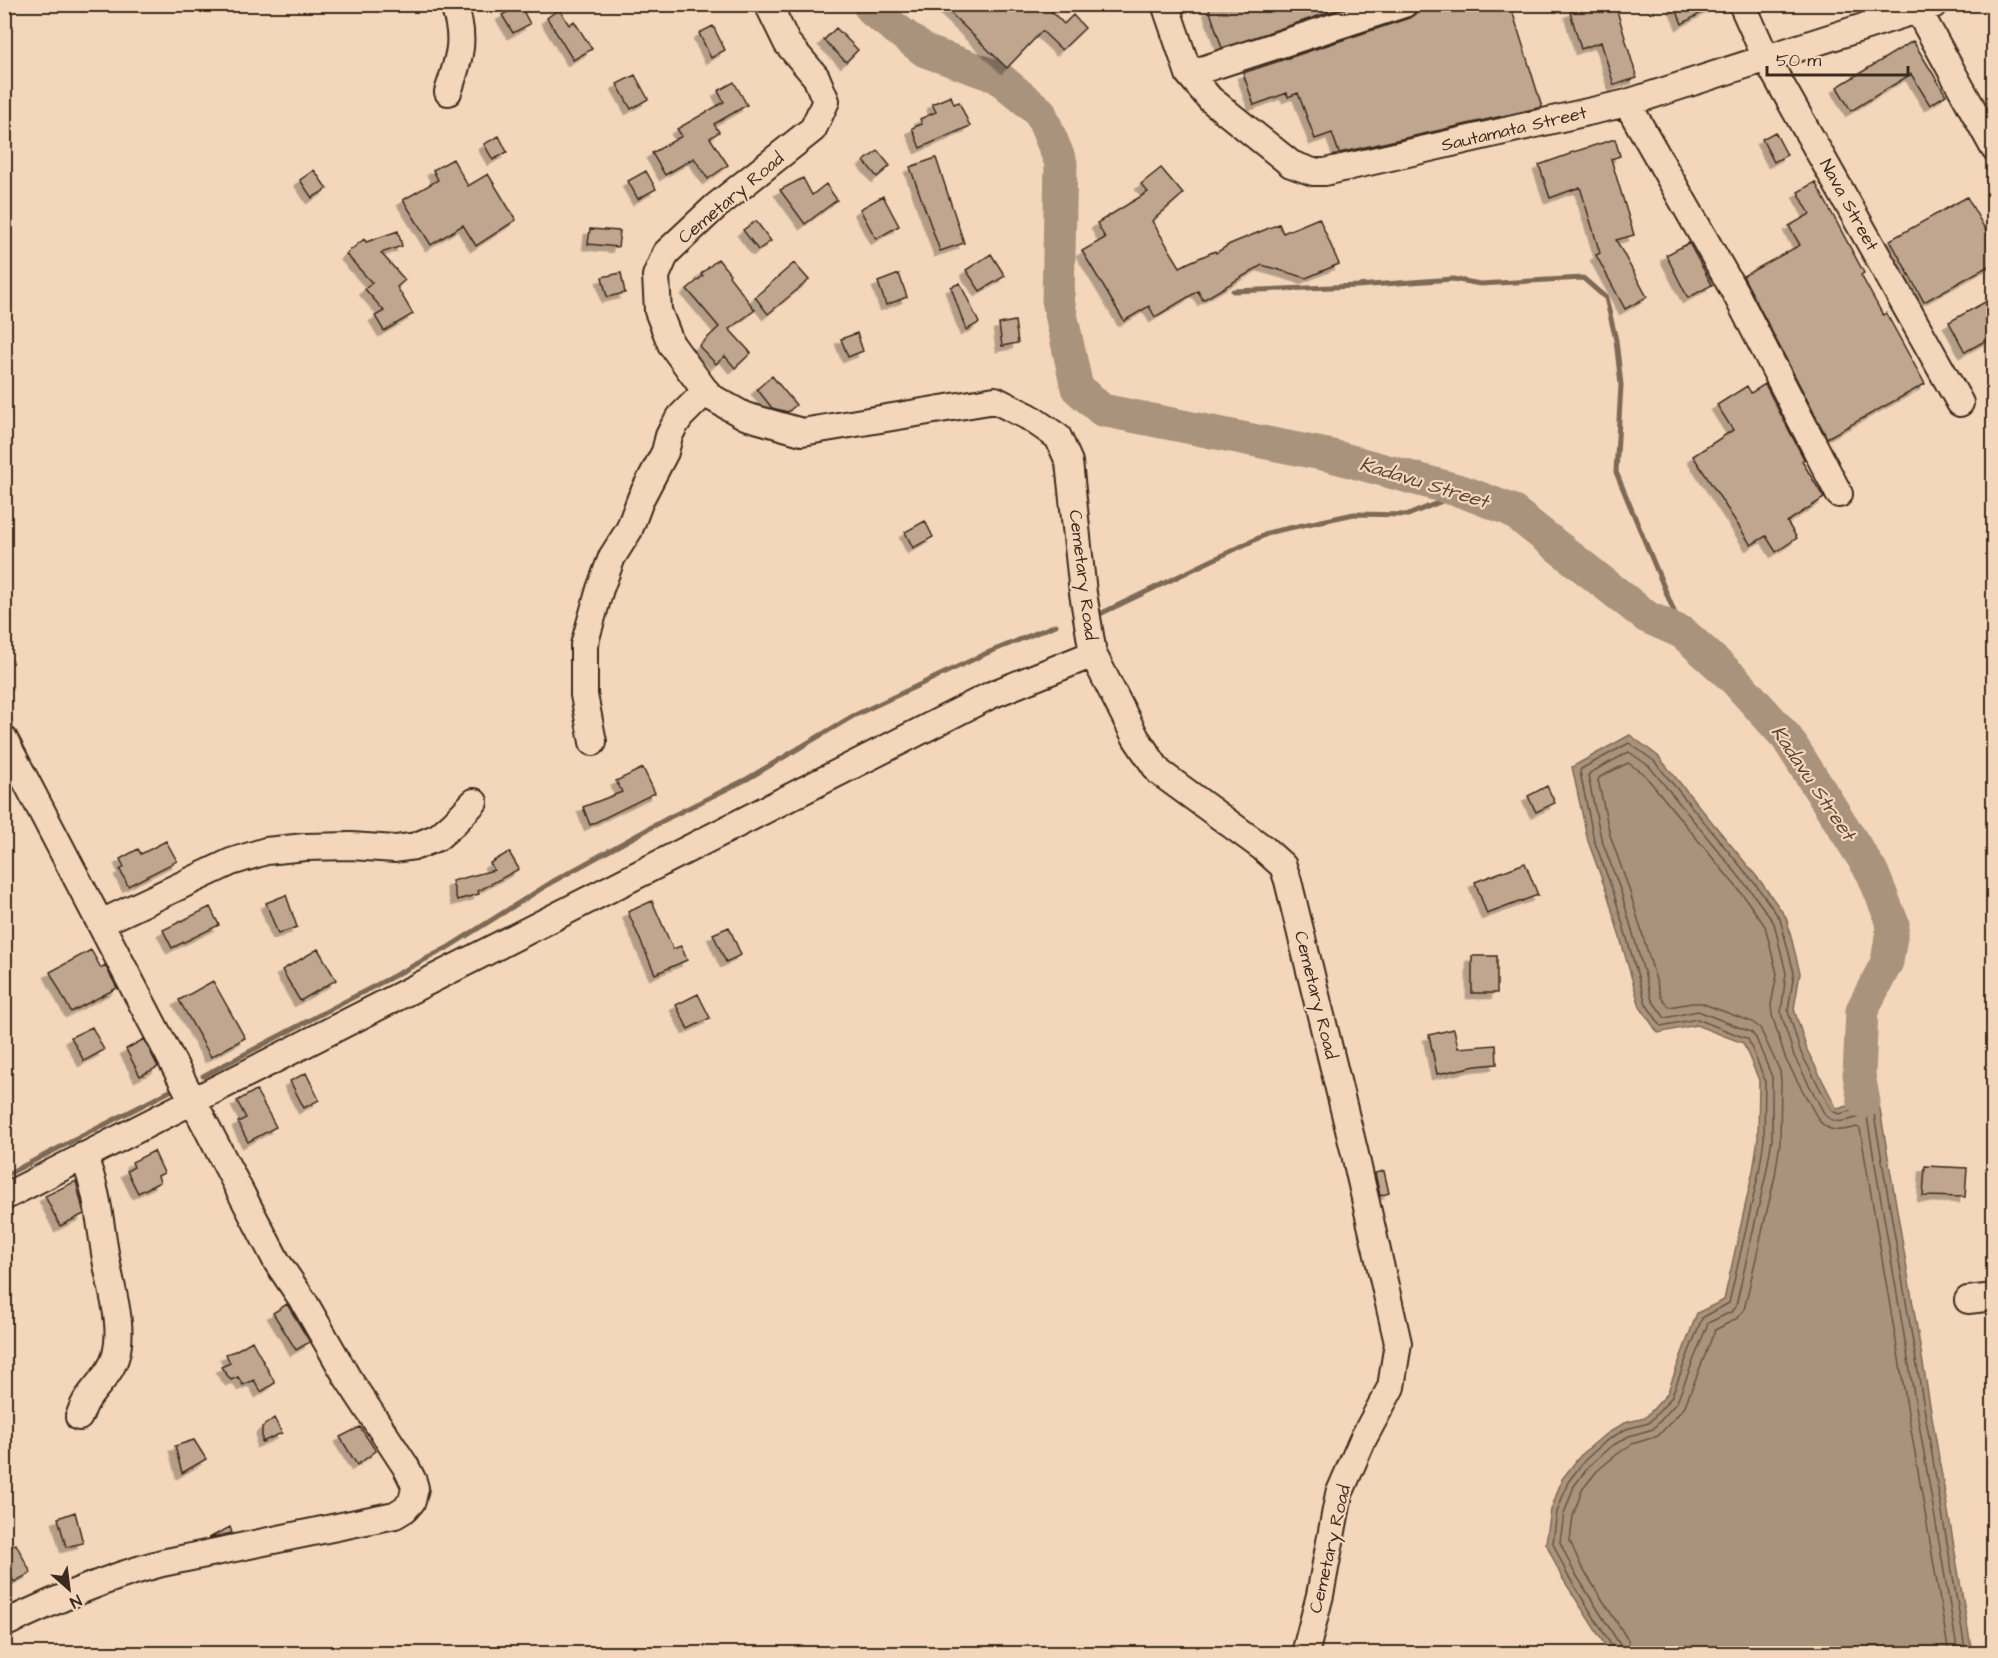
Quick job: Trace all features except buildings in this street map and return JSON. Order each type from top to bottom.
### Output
[{"type":"street","points":[[447,92],[459,59],[461,44],[460,29],[453,4]]},
{"type":"street","name":"Cemetary Road","points":[[768,4],[787,43],[816,77],[826,101],[813,129],[707,214],[666,253],[656,276],[658,311],[671,344],[709,396],[745,416],[802,432],[995,400],[1029,417],[1058,437],[1069,462],[1083,593],[1091,644],[1136,738],[1159,772],[1263,848],[1283,866],[1354,1150],[1398,1343],[1391,1387],[1363,1439],[1339,1494],[1320,1595],[1305,1653]]},
{"type":"street","name":"Sautamata Street","points":[[1165,4],[1189,74],[1210,99],[1291,164],[1313,172],[1326,172],[1627,103],[1927,7]]},
{"type":"street","points":[[1189,74],[1404,4]]},
{"type":"street","name":"Nava Street","points":[[1742,4],[1766,58],[1960,403]]},
{"type":"street","points":[[1927,7],[1994,148]]},
{"type":"street","points":[[1627,103],[1737,296],[1839,494]]},
{"type":"street","points":[[592,742],[584,695],[584,645],[600,588],[612,557],[629,530],[641,498],[665,452],[674,426],[706,391]]},
{"type":"street","points":[[4,1197],[1091,644]]},
{"type":"street","points":[[4,739],[277,1262],[304,1302],[347,1377],[406,1467],[413,1481],[414,1495],[405,1509],[388,1517],[162,1563],[124,1573],[69,1593],[4,1624]]},
{"type":"street","points":[[101,923],[231,862],[266,851],[305,847],[351,846],[395,849],[416,846],[438,837],[474,802]]},
{"type":"street","points":[[79,1417],[87,1400],[112,1366],[118,1347],[115,1302],[106,1262],[99,1212],[92,1178],[83,1156]]},
{"type":"street","points":[[1968,1300],[1994,1297]]},
{"type":"water","points":[[1630,735],[1658,756],[1761,882],[1786,917],[1800,973],[1794,1009],[1807,1050],[1837,1109],[1878,1098],[1972,1653],[1610,1653],[1561,1576],[1546,1543],[1551,1510],[1562,1479],[1580,1456],[1602,1437],[1624,1423],[1645,1418],[1667,1394],[1697,1313],[1724,1300],[1753,1171],[1758,1138],[1759,1080],[1743,1043],[1696,1025],[1658,1033],[1640,1007],[1608,896],[1588,841],[1572,767]]},
{"type":"waterway","name":"Kadavu Street","points":[[868,4],[874,12],[925,51],[998,77],[1040,112],[1061,163],[1058,300],[1077,388],[1102,410],[1332,456],[1464,492],[1511,510],[1647,617],[1683,633],[1734,679],[1787,738],[1873,874],[1893,924],[1887,962],[1862,1010],[1859,1075],[1864,1102]]},
{"type":"waterway","points":[[1233,291],[1453,279],[1480,284],[1583,278],[1606,298],[1616,340],[1621,385],[1616,472],[1683,633]]},
{"type":"waterway","points":[[1102,613],[1271,532],[1354,514],[1408,515],[1464,492]]},
{"type":"waterway","points":[[203,1076],[447,948],[552,882],[670,817],[747,779],[853,716],[987,653],[1056,625]]},
{"type":"waterway","points":[[4,1176],[176,1088]]}]
